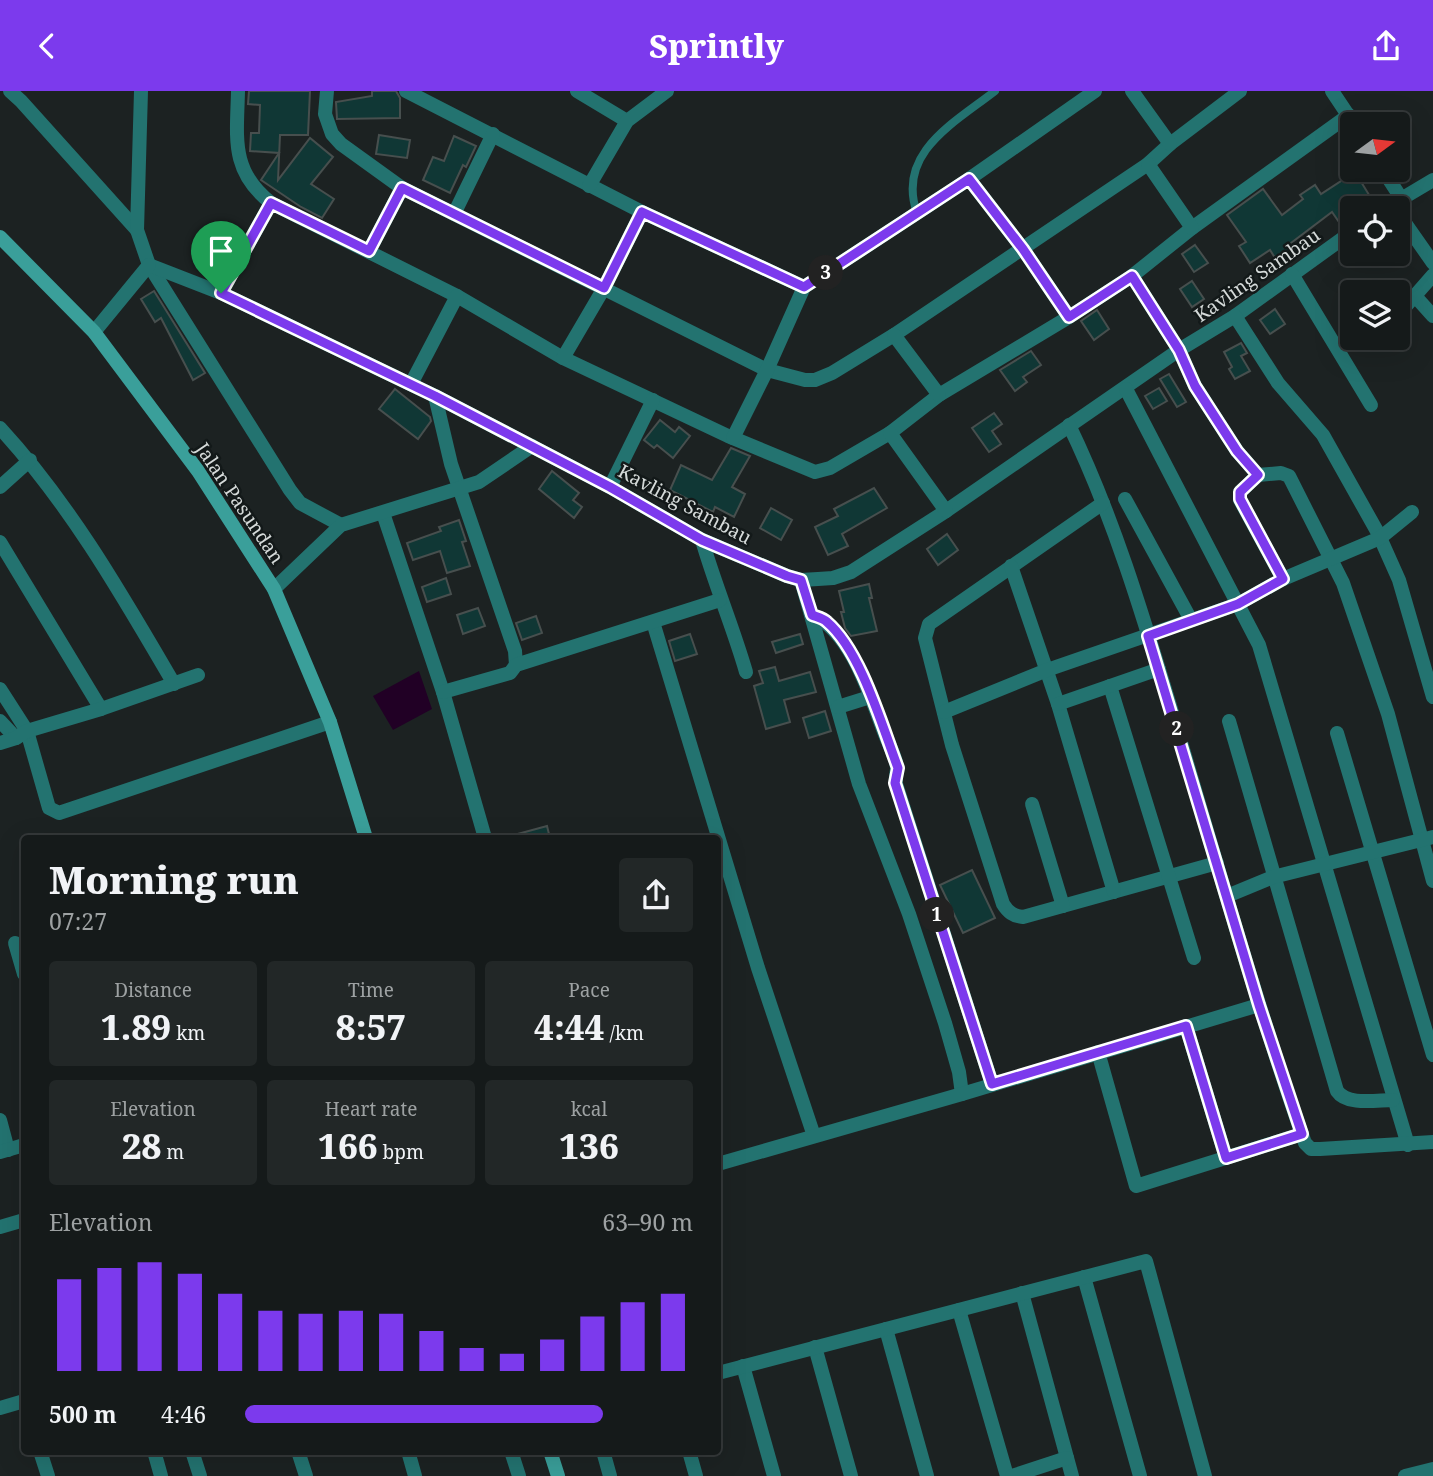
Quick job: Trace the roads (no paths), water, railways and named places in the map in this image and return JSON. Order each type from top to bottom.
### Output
[{"type":"street","points":[[10,91],[136,230],[149,265],[289,490],[300,503],[341,525]]},
{"type":"street","points":[[136,230],[141,91]]},
{"type":"street","points":[[238,91],[238,151],[242,169],[256,191],[271,203],[457,296],[563,358],[733,438],[815,472],[830,468],[890,433],[939,395],[1132,276],[1192,228],[1340,127]]},
{"type":"street","points":[[327,91],[326,114],[332,134],[341,144],[402,188],[767,370],[805,380],[823,377],[894,335],[1023,249],[1148,164],[1236,92]]},
{"type":"street","points":[[406,91],[642,212],[804,287]]},
{"type":"street","points":[[577,91],[627,121]]},
{"type":"street","points":[[589,185],[627,121],[667,91]]},
{"type":"street","points":[[733,438],[804,287],[969,179],[1095,91]]},
{"type":"street","points":[[1132,91],[1170,144]]},
{"type":"street","points":[[1332,91],[1346,112]]},
{"type":"street","points":[[454,214],[493,134]]},
{"type":"street","points":[[1148,164],[1192,228]]},
{"type":"street","points":[[969,179],[1023,249],[1069,317]]},
{"type":"street","points":[[1409,196],[1433,180]]},
{"type":"street","points":[[369,251],[402,188]]},
{"type":"street","points":[[221,293],[271,203]]},
{"type":"street","points":[[563,358],[604,288],[642,212]]},
{"type":"street","points":[[1410,227],[1431,255]]},
{"type":"street","name":"Jalan Pasundan","points":[[0,237],[94,333],[198,471],[274,589],[330,722],[365,835]]},
{"type":"street","name":"Kavling Sambau","points":[[149,265],[221,293],[411,384],[610,487],[702,540],[801,580],[833,578],[851,572],[946,511],[1179,350],[1235,316],[1340,241]]},
{"type":"street","points":[[94,333],[149,265]]},
{"type":"street","points":[[1292,274],[1371,405]]},
{"type":"street","points":[[1410,302],[1433,275]]},
{"type":"street","points":[[1132,276],[1179,350],[1195,386],[1237,451],[1258,475]]},
{"type":"street","points":[[411,384],[457,296]]},
{"type":"street","points":[[1415,296],[1433,316]]},
{"type":"street","points":[[1235,316],[1278,383],[1323,435],[1380,538],[1399,580],[1433,697]]},
{"type":"street","points":[[894,335],[939,395]]},
{"type":"street","points":[[1126,389],[1259,645],[1408,1145]]},
{"type":"street","points":[[435,396],[451,464],[515,651],[516,665]]},
{"type":"street","points":[[610,487],[653,400]]},
{"type":"street","points":[[1069,425],[1091,470],[1159,669],[1259,1005],[1302,1134],[1311,1149],[1433,1142]]},
{"type":"street","points":[[0,428],[30,460],[107,570],[174,684]]},
{"type":"street","points":[[890,433],[946,511]]},
{"type":"street","points":[[274,589],[341,525],[480,482],[532,446]]},
{"type":"street","points":[[0,488],[30,460]]},
{"type":"street","points":[[1283,579],[1240,499],[1240,492],[1258,475],[1281,473],[1289,476],[1343,583],[1427,839],[1433,881]]},
{"type":"street","points":[[1125,499],[1191,620]]},
{"type":"street","points":[[1103,503],[933,620],[927,629],[925,638],[952,745],[1006,909],[1016,916],[1023,917],[1217,863]]},
{"type":"street","points":[[383,513],[443,692],[484,835]]},
{"type":"street","points":[[944,712],[1046,670],[1238,604],[1283,579],[1380,538],[1412,513]]},
{"type":"street","points":[[702,540],[720,600],[736,636],[747,672]]},
{"type":"street","points":[[0,542],[101,709]]},
{"type":"street","points":[[1011,566],[1058,704],[1114,892]]},
{"type":"street","points":[[801,580],[859,784],[909,915],[945,1023],[959,1072],[962,1094]]},
{"type":"street","points":[[443,692],[510,673],[516,665],[720,600]]},
{"type":"street","points":[[812,615],[825,620],[839,636],[860,672],[898,768],[895,783],[992,1084]]},
{"type":"street","points":[[653,622],[718,835]]},
{"type":"street","points":[[1058,704],[1159,669]]},
{"type":"street","points":[[0,743],[198,675]]},
{"type":"street","points":[[1110,686],[1194,958]]},
{"type":"street","points":[[0,689],[22,734],[48,804],[52,810],[59,813],[330,722]]},
{"type":"street","points":[[838,707],[870,697]]},
{"type":"street","points":[[0,721],[22,734]]},
{"type":"street","points":[[1229,721],[1337,1091],[1341,1097],[1348,1100],[1393,1100]]},
{"type":"street","points":[[1338,733],[1433,1055]]},
{"type":"street","points":[[1032,804],[1063,906]]},
{"type":"street","points":[[1227,896],[1273,877],[1427,839]]},
{"type":"street","points":[[721,846],[814,1136]]},
{"type":"street","points":[[0,948],[20,942]]},
{"type":"street","points":[[721,1163],[1259,1005]]},
{"type":"street","points":[[1186,1026],[1226,1158]]},
{"type":"street","points":[[1098,1052],[1136,1186],[1302,1134]]},
{"type":"street","points":[[0,1121],[4,1151],[21,1146]]},
{"type":"street","points":[[0,1227],[21,1221]]},
{"type":"street","points":[[721,1372],[1146,1261],[1205,1476]]},
{"type":"street","points":[[1084,1277],[1140,1476]]},
{"type":"street","points":[[1022,1293],[1072,1476]]},
{"type":"street","points":[[959,1310],[1009,1476],[1067,1458]]},
{"type":"street","points":[[886,1329],[927,1476]]},
{"type":"street","points":[[815,1347],[851,1476]]},
{"type":"street","points":[[743,1366],[774,1476]]},
{"type":"street","points":[[0,1408],[21,1402]]},
{"type":"street","points":[[41,1455],[48,1476]]},
{"type":"street","points":[[154,1455],[161,1476]]},
{"type":"street","points":[[193,1455],[200,1476]]},
{"type":"street","points":[[299,1455],[306,1476]]},
{"type":"street","points":[[409,1455],[415,1476]]},
{"type":"street","points":[[512,1455],[519,1476]]},
{"type":"street","points":[[551,1455],[558,1476]]},
{"type":"street","points":[[604,1455],[610,1476]]},
{"type":"street","points":[[690,1455],[696,1476]]},
{"type":"street","points":[[1405,1476],[1433,1469]]},
{"type":"lane","points":[[917,213],[911,197],[912,182],[921,155],[942,133],[995,91]]}]
